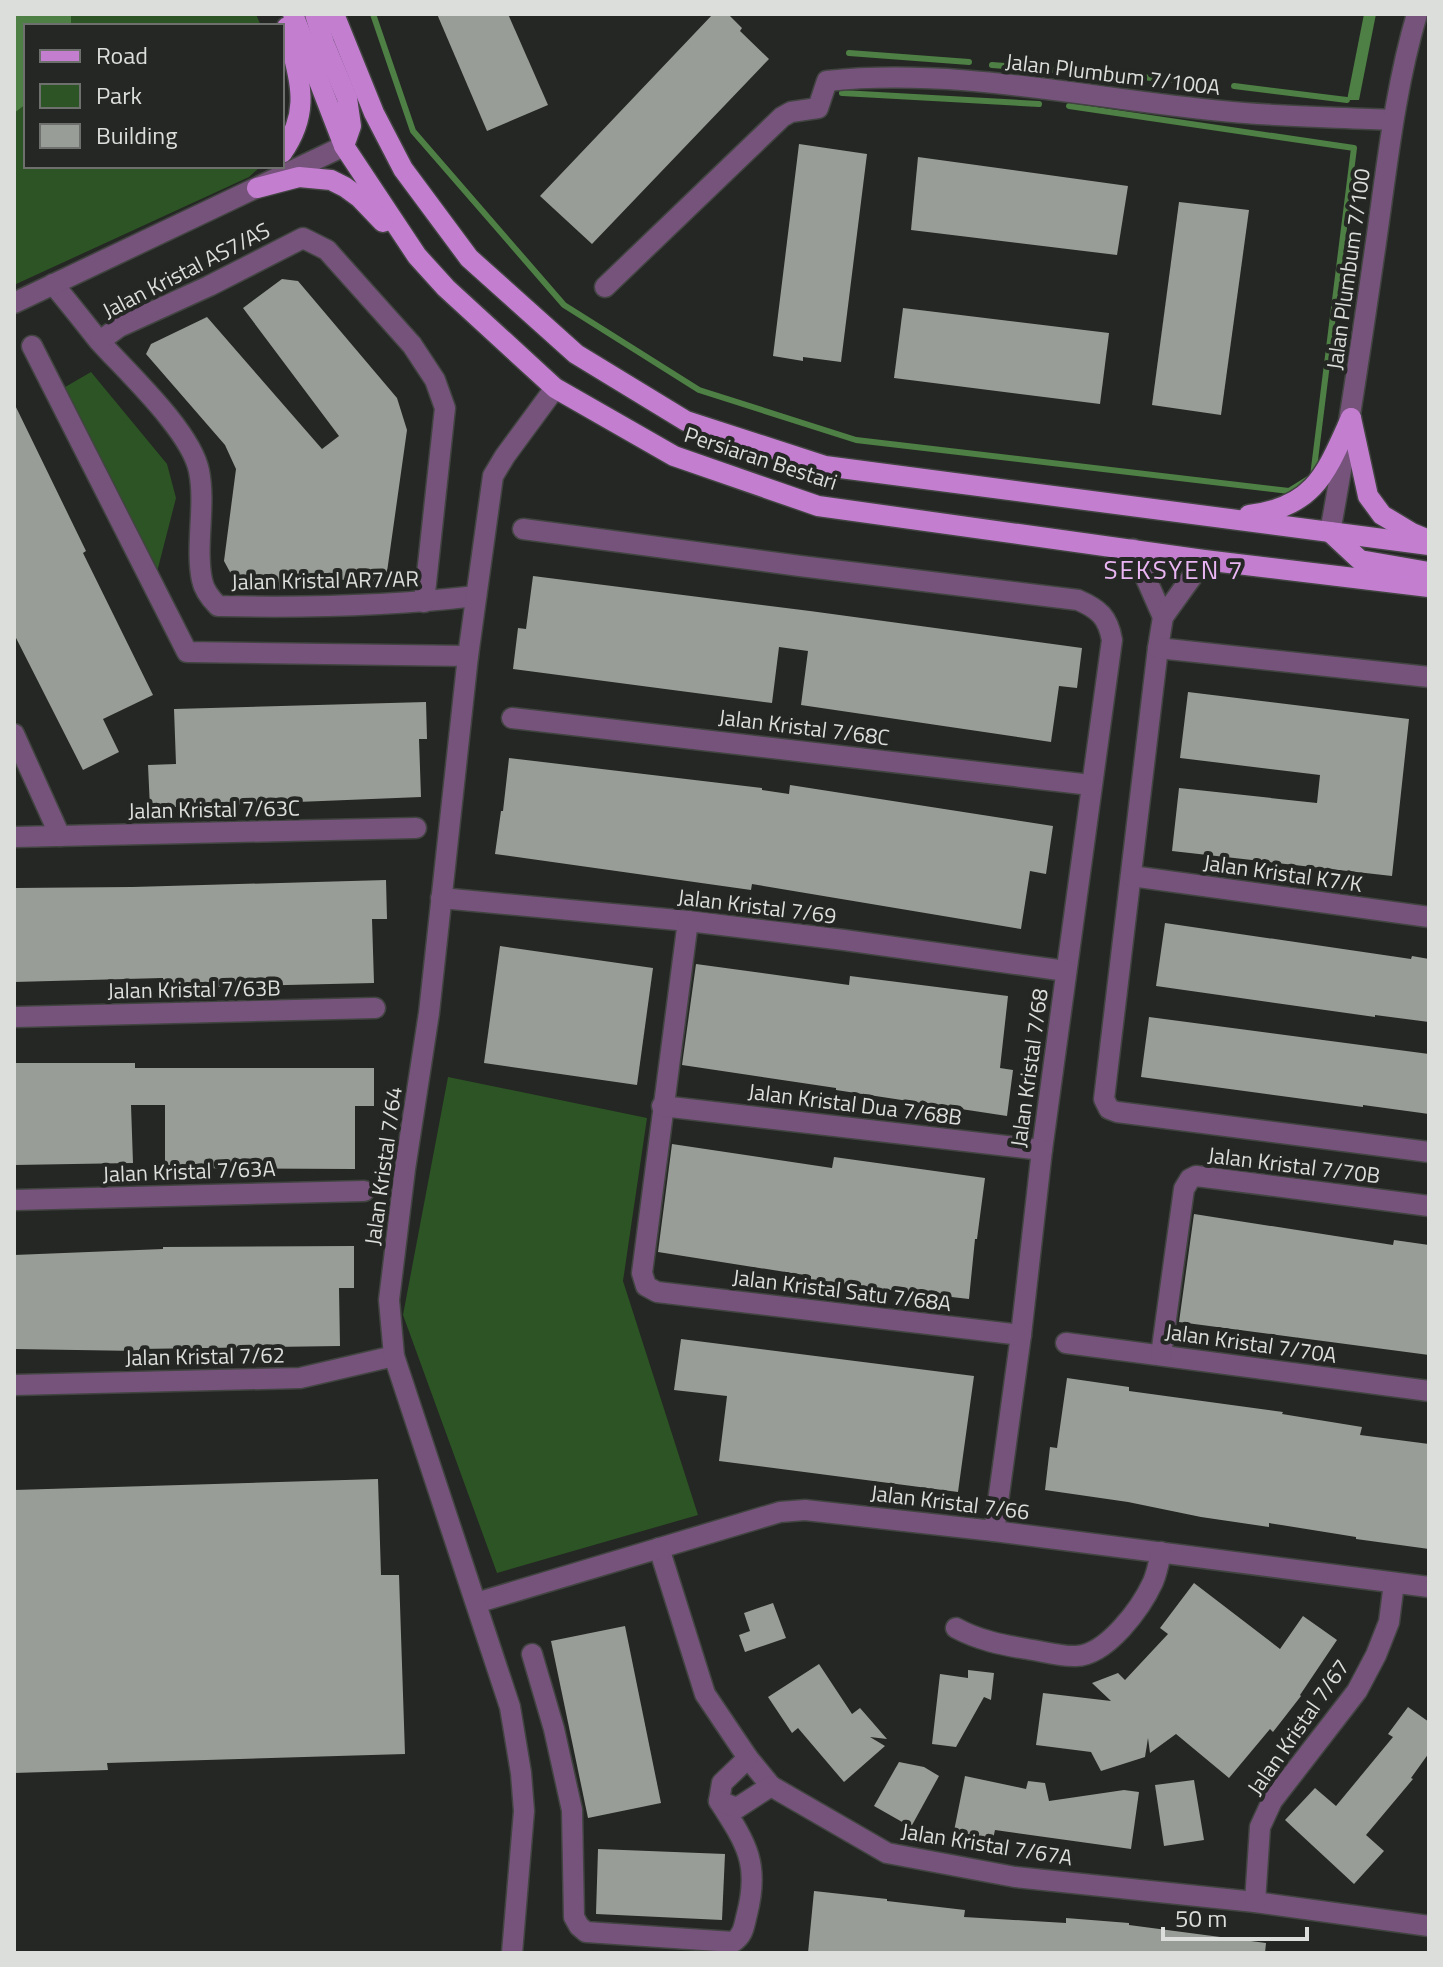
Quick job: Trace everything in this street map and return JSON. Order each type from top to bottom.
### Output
[{"type":"main road","points":[[284,150],[301,116],[301,86],[285,14]]},
{"type":"main road","name":"Persiaran Bestari","points":[[293,14],[344,146],[417,256],[446,288],[555,388],[674,456],[818,506],[1204,560],[1429,587]]},
{"type":"main road","points":[[315,14],[347,98],[351,126],[344,146]]},
{"type":"main road","name":"Persiaran Bestari","points":[[334,14],[374,113],[403,169],[469,258],[576,354],[686,421],[825,466],[1330,532],[1429,542]]},
{"type":"main road","points":[[257,188],[272,168]]},
{"type":"main road","points":[[257,188],[299,177],[331,180],[360,198],[417,256]]},
{"type":"main road","points":[[1225,518],[1270,513],[1295,503],[1316,486],[1351,418]]},
{"type":"main road","points":[[1351,418],[1368,496],[1382,515],[1429,542]]},
{"type":"main road","points":[[1330,532],[1360,560],[1429,572]]},
{"type":"street","name":"Jalan Plumbum 7/100","points":[[1330,532],[1351,418],[1393,120],[1407,47],[1417,14]]},
{"type":"street","name":"Jalan Plumbum 7/100A","points":[[605,287],[782,117],[791,112],[818,108],[827,81],[895,77],[976,82],[1223,111],[1393,120]]},
{"type":"street","points":[[14,303],[344,146]]},
{"type":"street","name":"Jalan Kristal AS7/AS","points":[[100,341],[119,327],[303,238],[327,250],[412,345],[435,380],[445,408],[424,602]]},
{"type":"street","name":"Jalan Kristal AR7/AR","points":[[53,284],[148,393],[191,450],[199,468],[202,581],[208,596],[218,606],[309,608],[476,596]]},
{"type":"street","points":[[32,346],[187,652],[468,656]]},
{"type":"street","name":"Jalan Kristal 7/64","points":[[512,1953],[524,1811],[510,1707],[394,1356],[389,1300],[429,1013],[468,656],[493,476],[555,388]]},
{"type":"street","name":"Jalan Kristal 7/68","points":[[523,529],[1078,600],[1102,614],[1110,627],[1112,640],[1042,1150],[994,1531]]},
{"type":"street","points":[[1133,549],[1163,617]]},
{"type":"street","points":[[1204,560],[1163,617],[1104,1099],[1109,1109],[1117,1112],[1429,1152]]},
{"type":"street","points":[[1158,648],[1429,677]]},
{"type":"street","name":"Jalan Kristal 7/68C","points":[[512,718],[1091,785]]},
{"type":"street","points":[[14,734],[60,836]]},
{"type":"street","name":"Jalan Kristal 7/63C","points":[[14,837],[416,828]]},
{"type":"street","name":"Jalan Kristal K7/K","points":[[1131,876],[1429,917]]},
{"type":"street","name":"Jalan Kristal 7/69","points":[[441,898],[688,921],[1066,971]]},
{"type":"street","points":[[662,1106],[688,921]]},
{"type":"street","name":"Jalan Kristal 7/63B","points":[[14,1017],[375,1008]]},
{"type":"street","name":"Jalan Kristal Dua 7/68B","points":[[662,1106],[1042,1150]]},
{"type":"street","name":"Jalan Kristal Satu 7/68A","points":[[662,1106],[642,1273],[646,1286],[657,1292],[1021,1335]]},
{"type":"street","name":"Jalan Kristal 7/70B","points":[[1161,1355],[1184,1189],[1190,1179],[1196,1176],[1429,1206]]},
{"type":"street","name":"Jalan Kristal 7/63A","points":[[14,1200],[364,1191]]},
{"type":"street","name":"Jalan Kristal 7/70A","points":[[1066,1343],[1429,1391]]},
{"type":"street","name":"Jalan Kristal 7/62","points":[[14,1385],[300,1378],[394,1356]]},
{"type":"street","name":"Jalan Kristal 7/66","points":[[476,1603],[780,1512],[805,1510],[1429,1587]]},
{"type":"street","name":"Jalan Kristal 7/67A","points":[[659,1548],[705,1694],[748,1758],[771,1786],[887,1853],[1015,1877],[1255,1902],[1429,1926]]},
{"type":"street","points":[[956,1628],[972,1637],[1037,1651],[1076,1657],[1098,1650],[1121,1629],[1142,1603],[1155,1578],[1161,1552]]},
{"type":"street","name":"Jalan Kristal 7/67","points":[[1255,1902],[1260,1827],[1272,1801],[1357,1691],[1389,1622],[1394,1583]]},
{"type":"street","points":[[532,1654],[554,1729],[572,1810],[574,1917],[586,1932],[733,1942],[738,1939],[749,1907],[753,1866],[743,1839],[719,1801],[722,1783],[748,1758]]},
{"type":"street","points":[[719,1801],[737,1808],[771,1786]]},
{"type":"green space","points":[[14,14],[256,14],[260,24],[24,24],[24,168],[259,168],[249,177],[14,285]]},
{"type":"green space","points":[[91,372],[167,464],[176,498],[157,572],[60,390]]},
{"type":"green space","points":[[448,1077],[647,1118],[623,1281],[698,1515],[497,1573],[403,1315]]},
{"type":"shaded area","points":[[14,14],[71,14],[71,24],[24,24],[24,106],[14,113]]},
{"type":"shaded area","points":[[1364,14],[1376,14],[1359,100],[1347,100]]},
{"type":"building","points":[[437,14],[508,14],[548,105],[487,131]]},
{"type":"building","points":[[713,14],[728,14],[742,28],[740,31],[769,59],[592,244],[540,196]]},
{"type":"building","points":[[799,144],[867,154],[841,362],[773,356]]},
{"type":"building","points":[[918,157],[1128,186],[1117,255],[911,230]]},
{"type":"building","points":[[1179,202],[1249,210],[1221,415],[1152,405]]},
{"type":"building","points":[[282,279],[298,281],[397,398],[407,430],[387,572],[376,583],[304,576],[303,591],[238,587],[224,561],[236,469],[225,445],[146,354],[151,344],[207,317],[322,449],[339,436],[243,308]]},
{"type":"building","points":[[903,308],[1109,333],[1100,404],[894,378]]},
{"type":"building","points":[[14,403],[153,695],[103,719],[119,752],[83,770],[14,634]]},
{"type":"building","points":[[533,576],[1082,648],[1077,688],[1059,686],[1051,742],[801,705],[808,651],[779,647],[772,703],[513,669],[518,628],[526,629]]},
{"type":"building","points":[[1188,692],[1409,719],[1392,876],[1172,851],[1179,788],[1317,803],[1320,775],[1180,758]]},
{"type":"building","points":[[426,702],[427,739],[419,739],[421,797],[150,808],[148,765],[176,764],[174,709]]},
{"type":"building","points":[[509,758],[762,788],[789,794],[790,785],[1053,826],[1046,874],[1030,871],[1021,929],[752,884],[751,890],[495,854]]},
{"type":"building","points":[[386,880],[387,919],[372,919],[374,983],[163,988],[163,978],[14,982],[14,888]]},
{"type":"building","points":[[1165,923],[1411,959],[1412,956],[1429,959],[1429,1022],[1156,986]]},
{"type":"building","points":[[500,946],[653,968],[637,1085],[484,1063]]},
{"type":"building","points":[[696,964],[849,985],[850,976],[1008,996],[1000,1068],[1013,1070],[1007,1116],[682,1065]]},
{"type":"building","points":[[1149,1017],[1429,1054],[1429,1114],[1141,1077]]},
{"type":"building","points":[[14,1063],[135,1063],[135,1068],[374,1068],[374,1106],[355,1106],[355,1169],[165,1168],[165,1105],[131,1105],[133,1163],[14,1165]]},
{"type":"building","points":[[672,1144],[832,1168],[834,1157],[985,1178],[969,1299],[811,1281],[811,1276],[658,1252]]},
{"type":"building","points":[[1194,1214],[1393,1245],[1394,1240],[1429,1245],[1429,1355],[1179,1322]]},
{"type":"building","points":[[354,1246],[354,1288],[339,1288],[340,1346],[139,1351],[14,1349],[14,1255],[163,1247]]},
{"type":"building","points":[[681,1339],[974,1376],[958,1492],[719,1461],[727,1396],[674,1390]]},
{"type":"building","points":[[1067,1378],[1129,1387],[1129,1391],[1283,1412],[1362,1427],[1360,1435],[1429,1444],[1429,1549],[1269,1523],[1269,1527],[1201,1517],[1045,1490],[1050,1447],[1057,1448]]},
{"type":"building","points":[[378,1479],[381,1575],[399,1575],[405,1754],[107,1763],[108,1770],[14,1773],[14,1490]]},
{"type":"building","points":[[1194,1583],[1280,1649],[1303,1616],[1337,1640],[1301,1696],[1273,1732],[1270,1729],[1229,1778],[1176,1734],[1150,1753],[1148,1738],[1145,1757],[1101,1771],[1091,1752],[1036,1745],[1043,1693],[1111,1701],[1092,1683],[1118,1673],[1125,1680],[1168,1634],[1160,1628]]},
{"type":"building","points":[[773,1603],[786,1638],[745,1652],[739,1635],[750,1631],[744,1613]]},
{"type":"building","points":[[625,1626],[661,1803],[588,1818],[551,1641]]},
{"type":"building","points":[[819,1664],[852,1714],[860,1708],[887,1739],[870,1737],[885,1746],[844,1782],[798,1728],[792,1733],[768,1697]]},
{"type":"building","points":[[968,1670],[994,1673],[991,1700],[984,1697],[956,1747],[932,1744],[940,1674],[968,1678]]},
{"type":"building","points":[[1408,1707],[1429,1722],[1429,1753],[1413,1779],[1366,1835],[1384,1851],[1354,1884],[1285,1820],[1315,1788],[1336,1806],[1393,1737],[1388,1734]]},
{"type":"building","points":[[899,1762],[924,1767],[939,1776],[911,1827],[874,1806]]},
{"type":"building","points":[[965,1776],[1026,1789],[1028,1781],[1045,1783],[1049,1801],[1124,1790],[1139,1792],[1131,1849],[995,1830],[993,1839],[954,1831]]},
{"type":"building","points":[[1194,1780],[1204,1840],[1164,1846],[1155,1785]]},
{"type":"building","points":[[598,1849],[725,1854],[722,1920],[596,1914]]},
{"type":"building","points":[[814,1891],[965,1910],[964,1917],[1066,1923],[1066,1918],[1129,1923],[1266,1943],[1265,1953],[808,1953]]},
{"type":"waterway","points":[[373,14],[413,131],[564,305],[699,390],[856,440],[1289,491],[1313,476],[1354,148],[1069,106]]},
{"type":"waterway","points":[[849,53],[969,62]]},
{"type":"waterway","points":[[992,65],[1190,81]]},
{"type":"waterway","points":[[1234,86],[1347,100]]},
{"type":"waterway","points":[[842,93],[1039,104]]},
{"type":"district","name":"SEKSYEN 7","points":[[1174,570]]}]
